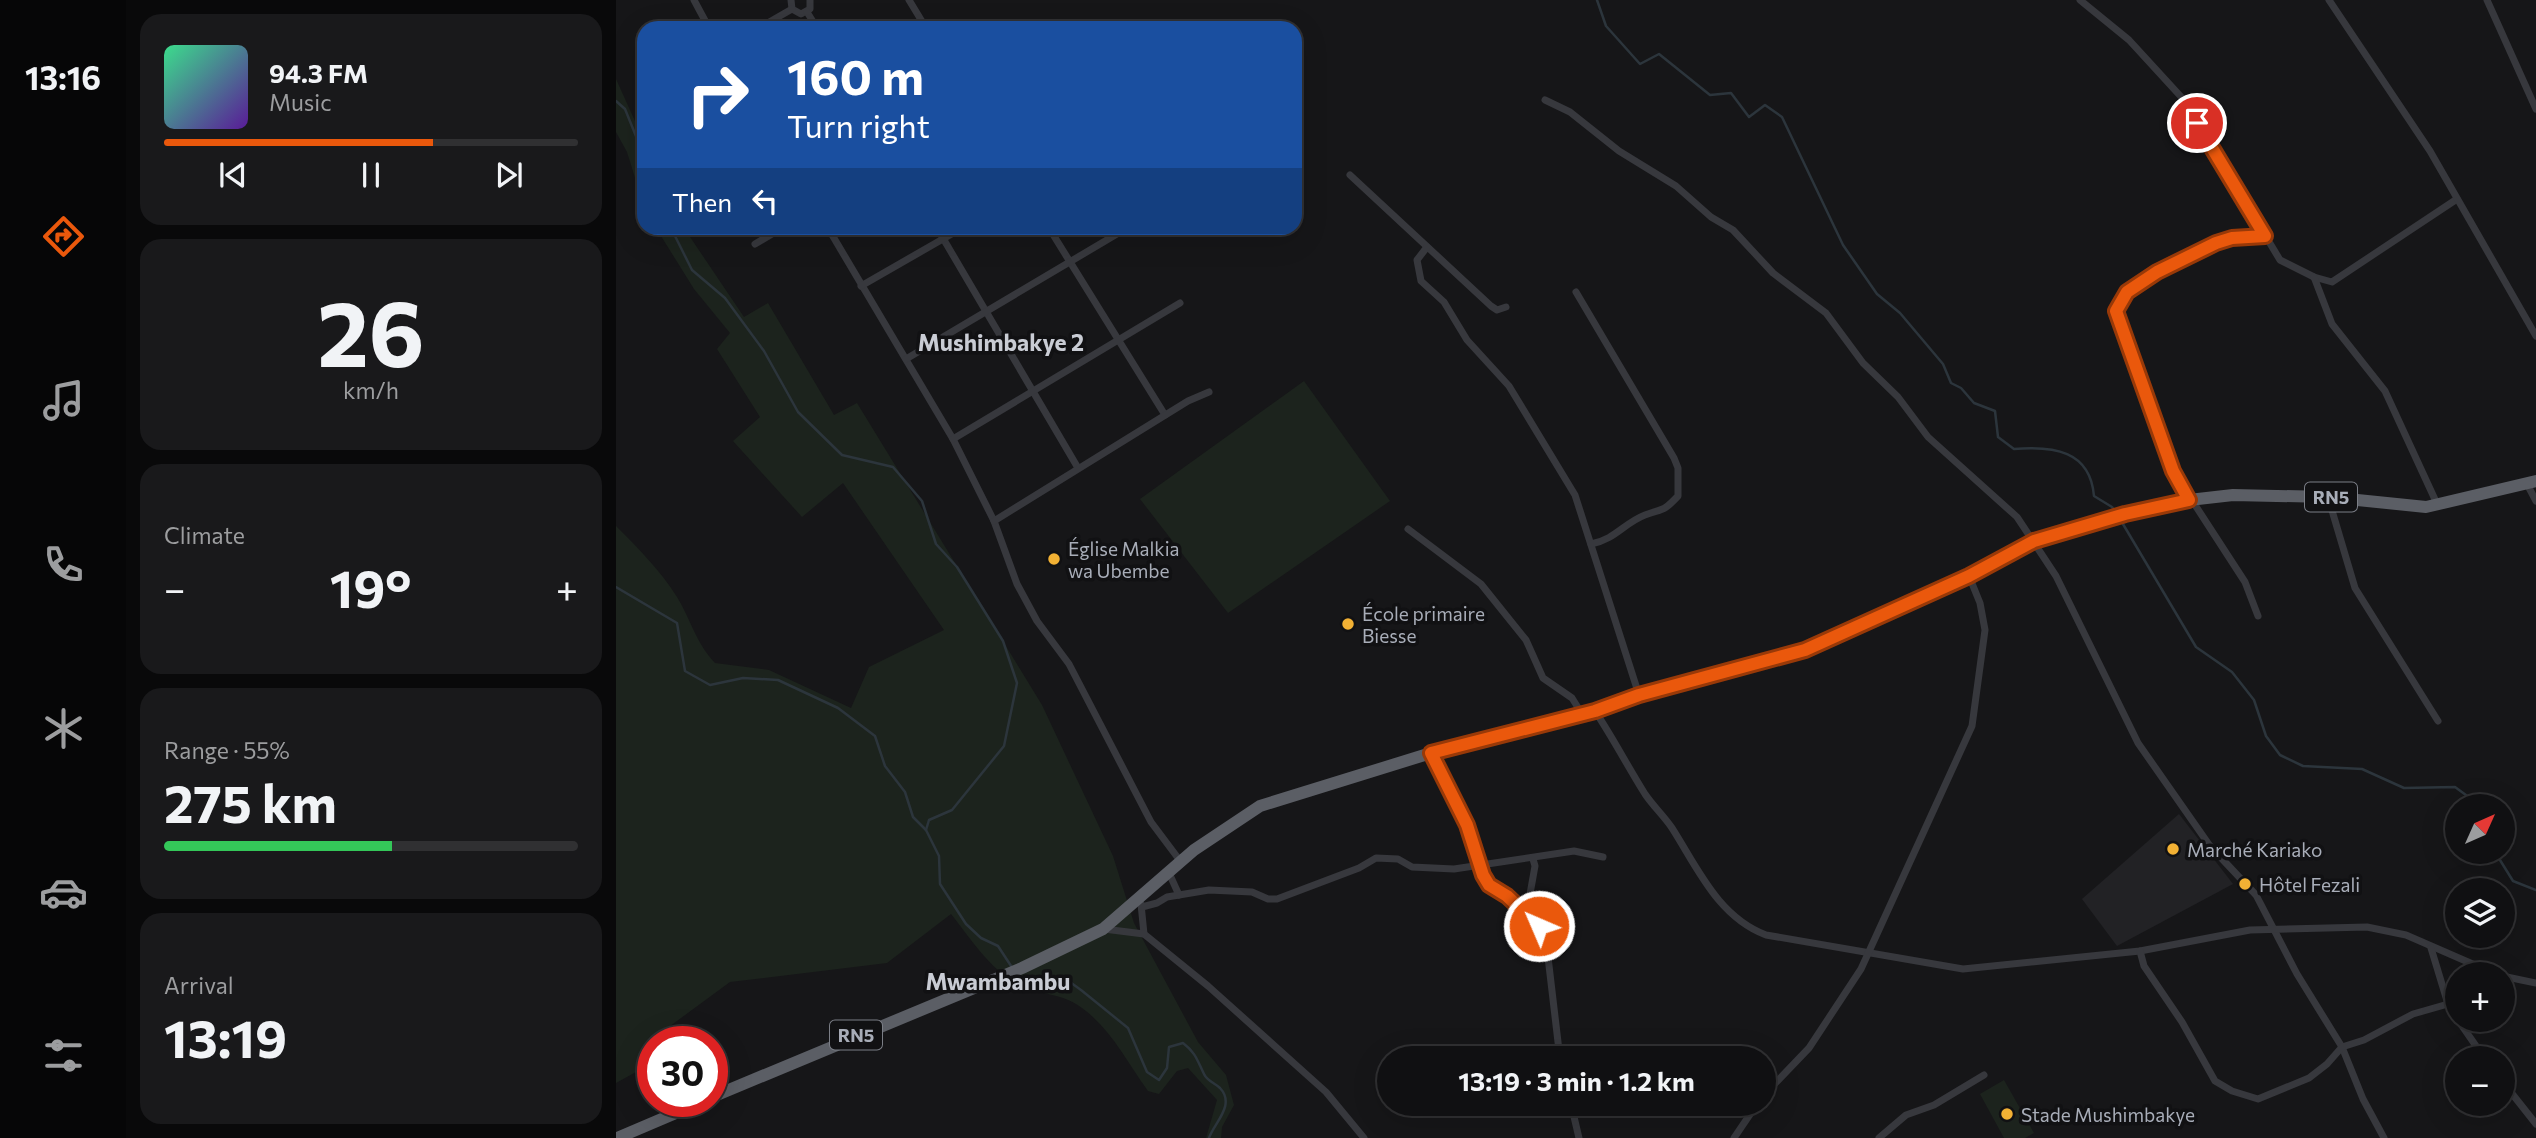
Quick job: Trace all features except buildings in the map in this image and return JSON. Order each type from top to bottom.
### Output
[{"type":"highway","name":"RN5","points":[[728,1090],[1022,968],[1103,929],[1141,903],[1169,873],[1208,840],[1261,806],[1431,753],[1595,711],[1639,695],[1805,650],[1969,576],[2034,541],[2125,514],[2189,500],[2233,495],[2328,496],[2438,506],[2532,482]]},
{"type":"highway","points":[[617,1138],[666,1117]]},
{"type":"street","points":[[694,0],[705,21]]},
{"type":"street","points":[[791,0],[792,9],[797,13],[807,12]]},
{"type":"street","points":[[810,0],[807,12],[813,21]]},
{"type":"street","points":[[909,0],[922,21]]},
{"type":"street","points":[[2080,0],[2129,40],[2183,100],[2280,260],[2314,277],[2332,282],[2457,198]]},
{"type":"street","points":[[2329,0],[2430,151],[2536,336]]},
{"type":"street","points":[[2487,0],[2536,109]]},
{"type":"street","points":[[771,21],[792,9]]},
{"type":"street","points":[[1545,100],[1570,112],[1619,151],[1676,186],[1711,218],[1733,230],[1773,273],[1811,299],[1841,331],[1877,380],[1898,397],[1928,437],[2010,508],[2056,576],[2138,743],[2210,846],[2256,895],[2342,1047],[2384,1138]]},
{"type":"street","points":[[1350,175],[1491,306],[1497,310],[1506,307]]},
{"type":"street","points":[[755,244],[770,235]]},
{"type":"street","points":[[832,235],[953,439],[993,521],[1006,560],[1037,621],[1069,664],[1151,822],[1181,862]]},
{"type":"street","points":[[941,235],[1079,468]]},
{"type":"street","points":[[861,286],[949,235]]},
{"type":"street","points":[[1053,235],[1165,415]]},
{"type":"street","points":[[906,359],[1115,235]]},
{"type":"street","points":[[2258,616],[2245,582],[2189,500],[2173,471],[2123,338],[2116,311],[2118,303],[2141,280],[2216,243],[2232,238],[2265,236]]},
{"type":"street","points":[[1427,247],[1417,261],[1421,281],[1444,302],[1467,340],[1509,386],[1575,495],[1639,695]]},
{"type":"street","points":[[2314,277],[2332,324],[2385,391],[2438,506]]},
{"type":"street","points":[[1576,292],[1674,458],[1679,476],[1678,496],[1669,506],[1639,519],[1608,540],[1591,544]]},
{"type":"street","points":[[953,439],[1180,303]]},
{"type":"street","points":[[993,521],[1165,415],[1209,392]]},
{"type":"street","points":[[2532,482],[2536,502]]},
{"type":"street","points":[[2328,496],[2355,588],[2438,721]]},
{"type":"street","points":[[1408,529],[1481,584],[1526,640],[1543,678],[1572,698],[1582,714]]},
{"type":"street","points":[[1776,1082],[1817,1036],[1860,969],[1962,749],[1976,710],[1985,630],[1980,603],[1969,576]]},
{"type":"street","points":[[1595,711],[1706,885],[1730,912],[1751,928],[1766,935],[1793,941],[1837,945],[1866,954],[1963,969],[2140,951],[2227,933],[2367,927],[2406,935],[2466,962]]},
{"type":"street","points":[[1431,753],[1467,825],[1489,885],[1507,896],[1539,926]]},
{"type":"street","points":[[1144,934],[1141,903],[1157,903],[1167,897],[1209,890],[1252,892],[1268,899],[1277,899],[1359,868],[1376,858],[1398,859],[1412,867],[1454,869],[1574,851],[1603,857]]},
{"type":"street","points":[[1533,859],[1535,866],[1530,894],[1546,940],[1558,1046]]},
{"type":"street","points":[[1169,873],[1179,895]]},
{"type":"street","points":[[1103,929],[1144,934],[1208,986],[1318,1085],[1339,1105],[1364,1138]]},
{"type":"street","points":[[2431,948],[2445,994]]},
{"type":"street","points":[[2140,951],[2140,959],[2182,1022],[2215,1081],[2223,1087],[2258,1099],[2309,1078],[2327,1064],[2342,1047],[2364,1040],[2413,1014],[2445,1005]]},
{"type":"street","points":[[2515,979],[2536,983]]},
{"type":"street","points":[[1879,1138],[1906,1115],[1934,1105],[1984,1075]]},
{"type":"street","points":[[2515,1097],[2536,1124]]},
{"type":"street","points":[[1574,1116],[1579,1138]]},
{"type":"street","points":[[1734,1138],[1749,1116]]},
{"type":"shaded area","points":[[616,79],[637,126],[637,184],[627,152],[616,132]]},
{"type":"shaded area","points":[[660,235],[689,235],[744,317],[768,303],[834,415],[857,403],[1042,705],[1113,856],[1134,923],[1198,1042],[1226,1075],[1234,1105],[1222,1127],[1221,1138],[1206,1138],[1217,1100],[1188,1068],[1177,1071],[1159,1094],[1148,1091],[1110,1036],[1093,1017],[1066,999],[1025,988],[1007,978],[981,952],[951,914],[887,963],[730,982],[670,1026],[637,1026],[637,1069],[616,1083],[616,526],[670,587],[703,647],[715,663],[769,670],[851,708],[869,667],[944,630],[843,483],[802,517],[733,441],[760,417],[717,349],[730,333],[694,289]]},
{"type":"shaded area","points":[[1304,381],[1390,501],[1228,613],[1140,499]]},
{"type":"shaded area","name":"Marché Kariako","points":[[2179,814],[2233,884],[2117,946],[2082,899]]},
{"type":"shaded area","name":"Stade Mushimbakye","points":[[2004,1080],[2034,1133],[2025,1138],[2004,1138],[1980,1094]]},
{"type":"waterway","points":[[1597,0],[1606,26],[1640,64],[1659,54],[1710,95],[1731,93],[1749,117],[1765,105],[1782,117],[1843,245],[1877,294],[1900,313],[1943,364],[1951,383],[1961,388],[1974,403],[1995,411],[1998,437],[2014,449],[2055,450],[2077,460],[2091,481],[2094,496],[2112,507],[2117,514]]},
{"type":"waterway","points":[[616,101],[625,109],[637,139]]},
{"type":"waterway","points":[[674,235],[692,270],[725,298],[764,351],[798,412],[842,455],[893,467],[922,501],[936,544],[957,567],[1003,641],[1017,683],[1004,746],[952,810],[929,820],[926,830]]},
{"type":"waterway","points":[[2120,519],[2196,647],[2232,672],[2254,700],[2266,736],[2280,755],[2303,766],[2362,769],[2404,788],[2455,787],[2465,794]]},
{"type":"waterway","points":[[616,587],[677,623],[685,671],[710,685],[743,678],[778,680],[838,708],[875,736],[885,766],[905,792],[913,817],[926,830],[939,856],[940,884],[966,924],[981,938],[998,946],[1013,969]]},
{"type":"waterway","points":[[2502,864],[2513,881],[2536,890]]},
{"type":"waterway","points":[[1016,974],[1024,979],[1063,977],[1081,990],[1128,1028],[1147,1072],[1159,1080],[1167,1068],[1169,1047],[1183,1043],[1196,1057],[1205,1076],[1220,1088],[1226,1101],[1209,1138]]},
{"type":"place","name":"Église Malkia wa Ubembe","points":[[1054,559]]},
{"type":"place","name":"École primaire Biesse","points":[[1348,624]]},
{"type":"place","name":"Marché Kariako","points":[[2173,849]]},
{"type":"place","name":"Hôtel Fezali","points":[[2245,884]]},
{"type":"place","name":"Stade Mushimbakye","points":[[2007,1114]]},
{"type":"district","name":"Mushimbakye 2","points":[[1001,342]]},
{"type":"district","name":"Mwambambu","points":[[998,981]]},
{"type":"route","points":[[1539,926],[1517,904],[1489,885],[1483,875],[1467,825],[1444,784],[1431,753],[1595,711],[1639,695],[1805,650],[1969,576],[2034,541],[2159,505],[2189,500],[2173,471],[2158,433],[2123,338],[2116,311],[2118,303],[2141,280],[2216,243],[2232,238],[2265,236],[2197,123]]}]
